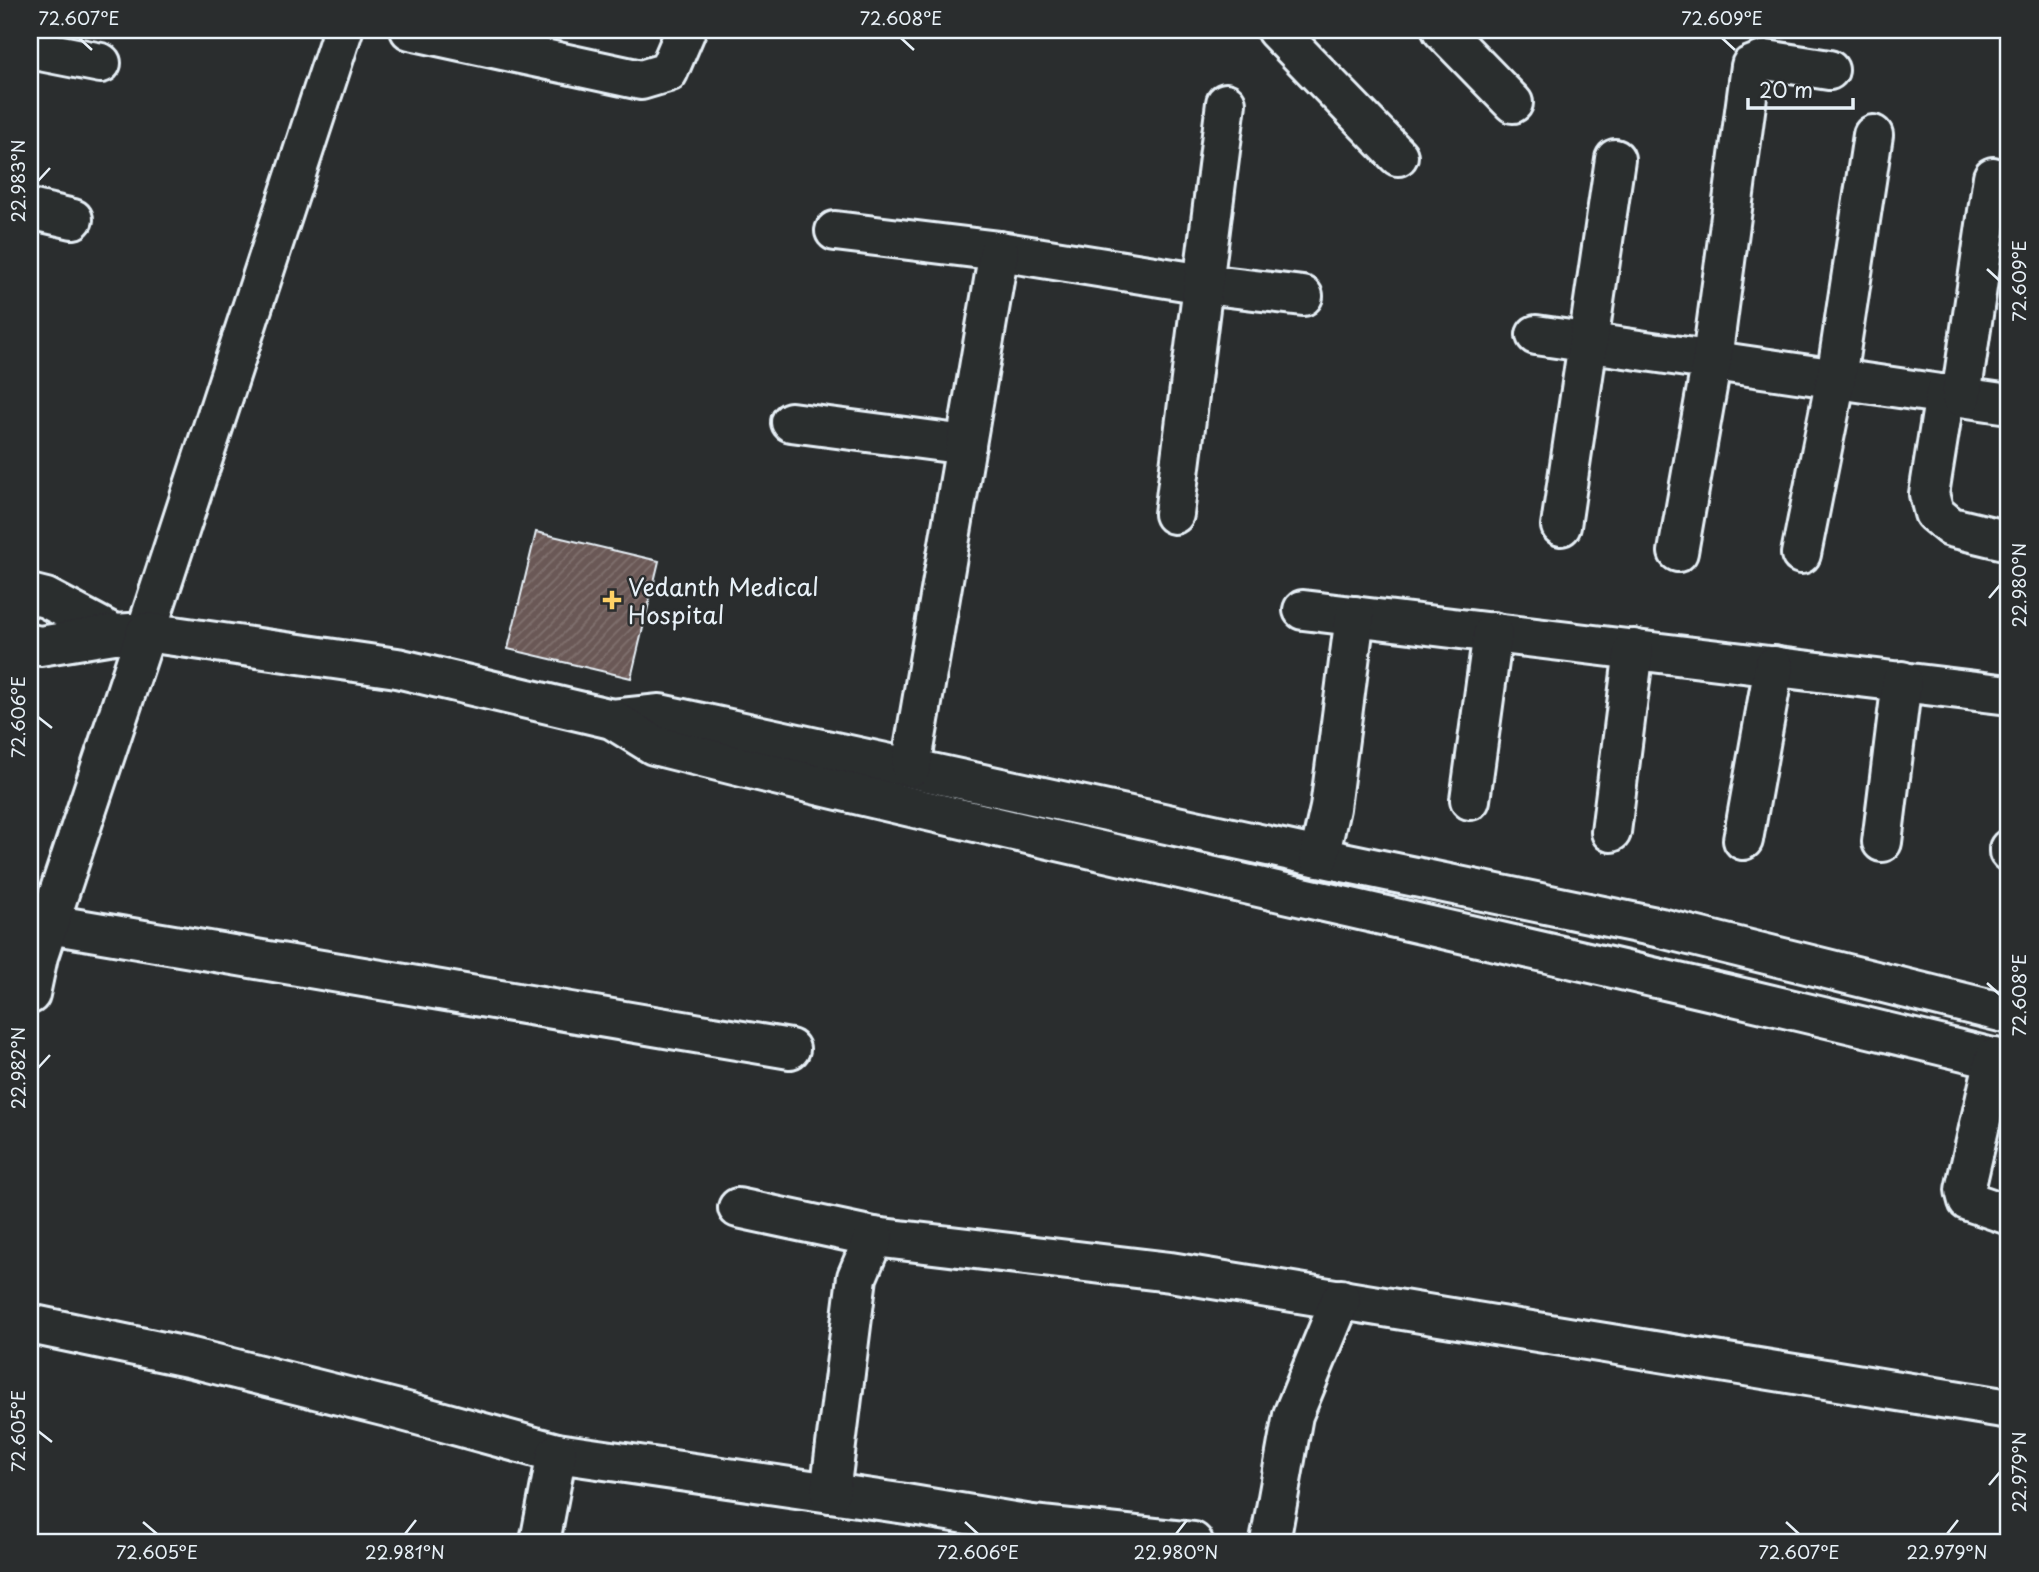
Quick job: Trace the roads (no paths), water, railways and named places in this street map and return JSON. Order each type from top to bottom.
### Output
[{"type":"street","points":[[30,993],[38,956],[130,633],[343,30]]},
{"type":"street","points":[[410,30],[641,80],[668,72],[686,30]]},
{"type":"street","points":[[1276,30],[1398,156]]},
{"type":"street","points":[[1442,30],[1513,103]]},
{"type":"street","points":[[30,49],[101,64]]},
{"type":"street","points":[[1678,552],[1712,359],[1751,66],[1766,60],[1829,70]]},
{"type":"street","points":[[1174,514],[1226,103]]},
{"type":"street","points":[[1801,554],[1836,378],[1873,135]]},
{"type":"street","points":[[1561,526],[1615,159]]},
{"type":"street","points":[[1993,177],[1953,396],[1929,494],[1934,513],[1951,527],[2009,541]]},
{"type":"street","points":[[30,209],[73,219]]},
{"type":"street","points":[[835,231],[999,251],[1204,284],[1303,296]]},
{"type":"street","points":[[911,767],[999,251]]},
{"type":"street","points":[[1536,334],[2009,404]]},
{"type":"street","points":[[791,422],[966,445]]},
{"type":"street","points":[[30,594],[130,633],[397,668],[612,719],[660,714],[1661,928],[2009,1014]]},
{"type":"street","points":[[1303,610],[2009,695]]},
{"type":"street","points":[[1319,857],[1330,808],[1355,616]]},
{"type":"street","points":[[1470,800],[1493,632]]},
{"type":"street","points":[[30,644],[40,646],[130,633]]},
{"type":"street","points":[[1611,832],[1634,649]]},
{"type":"street","points":[[1744,840],[1774,666]]},
{"type":"street","points":[[1882,842],[1902,681]]},
{"type":"street","points":[[612,719],[654,746],[1807,1012],[2002,1060],[1965,1190],[1968,1201],[2009,1215]]},
{"type":"street","points":[[49,924],[790,1049]]},
{"type":"street","points":[[738,1208],[874,1237],[1170,1272],[2009,1409]]},
{"type":"street","points":[[830,1493],[857,1277],[874,1237]]},
{"type":"street","points":[[1270,1542],[1293,1415],[1341,1299]]},
{"type":"street","points":[[30,1324],[192,1358],[557,1453],[830,1493],[1030,1534],[1193,1542]]},
{"type":"street","points":[[540,1542],[557,1453]]},
{"type":"place","name":"Vedanth Medical Hospital","points":[[612,600]]}]
